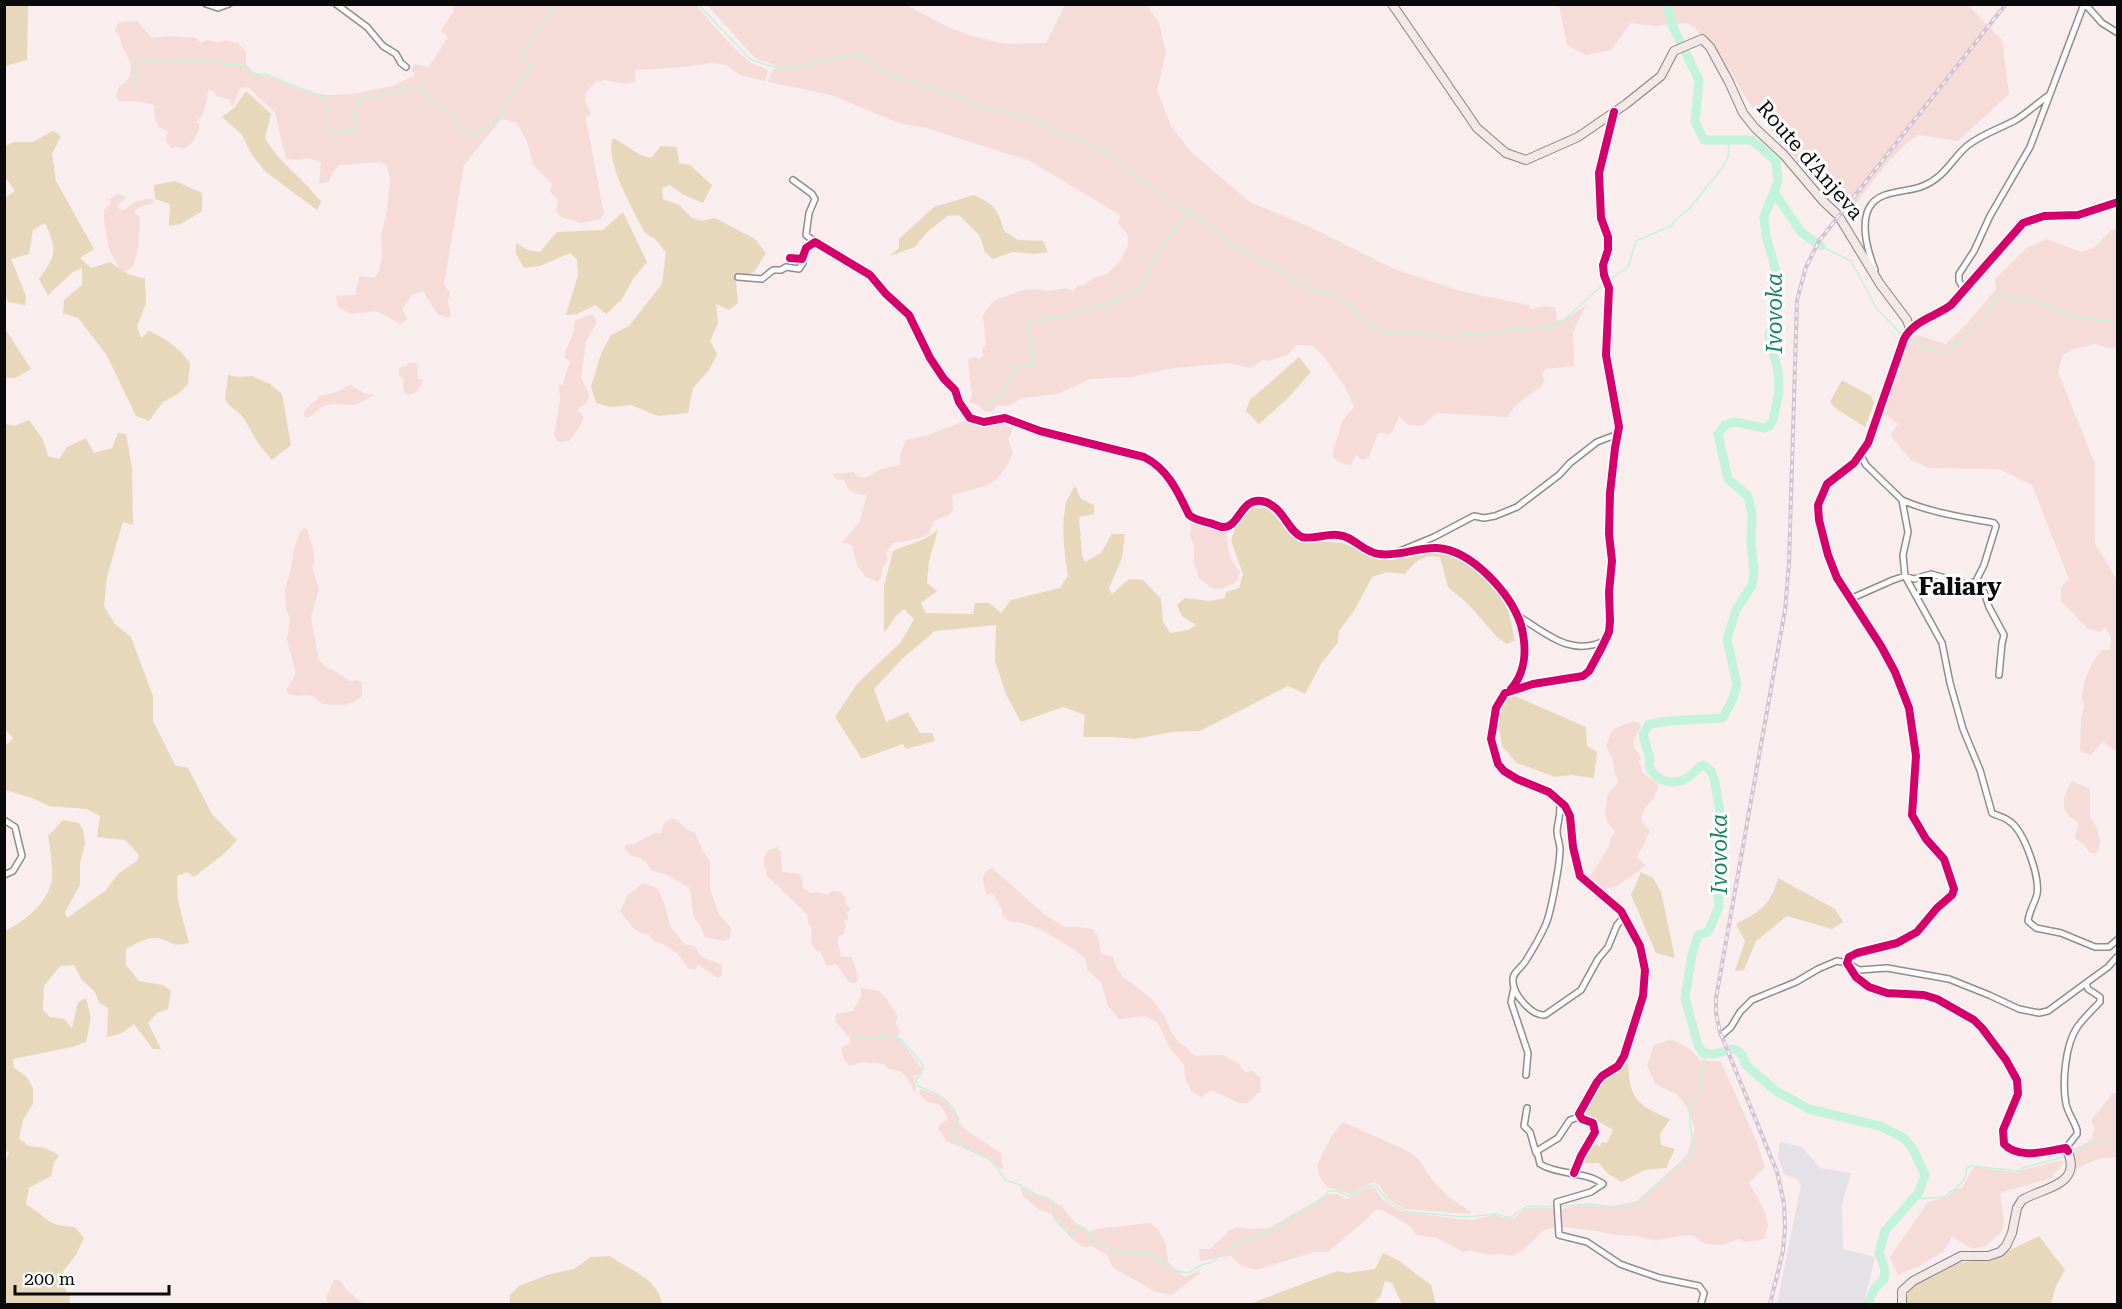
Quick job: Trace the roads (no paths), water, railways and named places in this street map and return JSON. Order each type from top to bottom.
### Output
[{"type":"street","points":[[206,4],[218,8],[229,4]]},
{"type":"street","points":[[336,4],[367,27],[382,46],[396,54],[406,67]]},
{"type":"street","points":[[1392,4],[1477,129],[1506,153],[1526,160],[1578,137],[1614,112]]},
{"type":"street","points":[[1964,289],[1959,281],[1959,274],[1974,251],[1990,216],[2030,147],[2084,4],[2102,23],[2118,33]]},
{"type":"street","name":"Route d'Anjeva","points":[[1614,112],[1661,76],[1674,51],[1702,39],[1710,47],[1743,113],[1838,215],[1880,284],[1902,312],[1907,333]]},
{"type":"street","points":[[1880,284],[1865,234],[1869,208],[1875,201],[1881,196],[1924,186],[1944,173],[1965,148],[1984,134],[2015,120],[2050,94]]},
{"type":"street","points":[[1511,689],[1583,676],[1595,662],[1605,641],[1610,621],[1609,592],[1612,561],[1609,534],[1610,493],[1620,427],[1606,355],[1609,288],[1603,265],[1608,250],[1608,237],[1601,218],[1599,173],[1614,112]]},
{"type":"street","points":[[793,180],[812,194],[815,199],[809,213],[806,235],[870,275],[886,294],[909,315],[930,358],[944,379],[955,390],[970,418],[984,422],[1005,418],[1029,428],[1144,457],[1165,472],[1193,519],[1223,527],[1228,526],[1248,503],[1257,500],[1277,508],[1296,534],[1302,537],[1341,535],[1367,551],[1378,554],[1438,548],[1462,556],[1476,565],[1494,582],[1516,615],[1523,634],[1525,656],[1519,680],[1505,693],[1496,708],[1491,740],[1498,764],[1517,779],[1549,792],[1565,806],[1570,816],[1573,847],[1580,876],[1617,907],[1624,917],[1640,946],[1645,970],[1643,996],[1624,1056],[1618,1066],[1597,1082],[1581,1108],[1580,1117]]},
{"type":"street","points":[[1847,963],[1849,957],[1857,953],[1897,943],[1917,932],[1937,908],[1952,895],[1954,889],[1944,859],[1926,839],[1912,814],[1916,756],[1908,708],[1895,672],[1881,646],[1837,578],[1828,555],[1819,520],[1818,505],[1827,484],[1854,463],[1868,443],[1907,333],[1922,321],[1938,315],[1951,304],[2023,223],[2044,216],[2078,215],[2118,202]]},
{"type":"street","points":[[738,277],[762,279],[773,270],[786,267],[799,269],[806,248],[815,242]]},
{"type":"street","points":[[790,258],[802,259]]},
{"type":"street","points":[[1902,312],[1922,321]]},
{"type":"street","points":[[1393,554],[1434,537],[1474,516],[1484,518],[1495,516],[1517,507],[1597,442],[1618,434]]},
{"type":"street","points":[[1860,454],[1866,465],[1902,500],[1928,511],[1951,513],[1994,523],[1996,526],[1981,572],[1976,581],[1967,585]]},
{"type":"street","points":[[1902,500],[1908,532],[1903,555],[1905,576],[1942,643],[1963,729],[1980,770],[1992,813],[2015,826],[2033,859],[2037,896],[2028,917],[2030,924],[2036,928],[2061,933],[2095,947],[2109,947],[2118,939]]},
{"type":"street","points":[[1850,599],[1905,576],[1914,579],[1931,574],[1984,592],[2005,639],[2002,643],[1999,675]]},
{"type":"street","points":[[1516,615],[1571,646],[1593,646],[1605,641]]},
{"type":"street","points":[[1526,1075],[1528,1053],[1511,1002],[1514,988],[1512,979],[1525,963],[1547,923],[1560,859],[1561,846],[1557,835],[1561,808],[1558,798]]},
{"type":"street","points":[[4,820],[15,827],[22,856],[13,871],[4,875]]},
{"type":"street","points":[[1514,988],[1533,1012],[1539,1016],[1545,1015],[1581,990],[1598,959],[1608,947],[1617,925],[1624,917]]},
{"type":"street","points":[[1723,1034],[1752,1000],[1796,982],[1826,964],[1837,961],[1847,963],[1859,970],[1887,968],[1949,979],[2019,1010],[2039,1013],[2048,1011],[2108,967],[2118,956]]},
{"type":"street","points":[[1847,963],[1856,977],[1869,987],[1887,993],[1924,995],[1937,999],[1974,1020],[2006,1060],[2017,1080],[2018,1094],[2003,1130],[2004,1144],[2010,1150],[2018,1153],[2067,1150]]},
{"type":"street","points":[[2067,1150],[2077,1134],[2066,1105],[2065,1092],[2066,1066],[2071,1037],[2100,1002],[2100,997],[2088,989],[2086,983]]},
{"type":"street","points":[[1527,1108],[1524,1126],[1530,1132],[1540,1164],[1546,1168],[1574,1173],[1601,1182],[1602,1186],[1591,1192],[1557,1202],[1559,1235],[1587,1242],[1630,1268],[1660,1278],[1699,1286],[1704,1293],[1701,1305]]},
{"type":"street","points":[[1536,1155],[1539,1148],[1562,1135],[1570,1120],[1580,1117],[1593,1123],[1595,1132],[1574,1173]]},
{"type":"street","points":[[1902,1305],[1902,1292],[1913,1281],[1961,1256],[1988,1256],[2000,1252],[2006,1246],[2012,1233],[2022,1200],[2060,1184],[2070,1173],[2071,1161],[2067,1150]]},
{"type":"waterway","points":[[132,88],[136,77],[135,63],[139,59],[175,62],[205,60],[243,65],[255,74],[265,74],[325,98],[328,114],[327,131],[330,134],[356,129],[354,118],[357,100],[407,88],[421,87],[433,102],[451,113],[457,125],[472,135],[500,118],[509,97],[531,67],[519,57],[555,4]]},
{"type":"waterway","points":[[698,4],[750,59],[783,69],[858,54],[900,79],[913,80],[922,86],[970,100],[977,105],[1034,119],[1051,129],[1087,143],[1110,155],[1175,206],[1190,211],[1215,229],[1231,245],[1280,270],[1294,281],[1318,292],[1330,293],[1383,332],[1414,332],[1419,335],[1450,336],[1552,326],[1565,319],[1605,283]]},
{"type":"waterway","name":"Ivovoka","points":[[1667,4],[1673,27],[1699,80],[1695,122],[1704,140],[1752,140],[1776,161],[1778,182],[1764,217],[1766,236],[1779,282],[1769,336],[1778,371],[1779,392],[1773,420],[1769,426],[1764,428],[1735,422],[1725,425],[1718,434],[1728,479],[1748,496],[1752,514],[1751,542],[1754,572],[1752,585],[1736,610],[1727,639],[1737,685],[1733,698],[1723,718],[1649,724],[1643,734],[1650,760],[1649,767],[1657,777],[1668,782],[1679,781],[1703,765],[1711,771],[1714,778],[1723,829],[1716,864],[1719,907],[1708,932],[1698,935],[1692,954],[1685,998],[1698,1045],[1703,1053],[1714,1054],[1733,1049],[1738,1051],[1743,1056],[1745,1064],[1776,1091],[1809,1109],[1880,1126],[1904,1138],[1913,1149],[1925,1175],[1919,1192],[1885,1231],[1879,1253],[1885,1270],[1884,1279],[1875,1288],[1868,1304]]},
{"type":"waterway","points":[[1609,280],[1628,267],[1636,241],[1671,226],[1690,208],[1722,168],[1728,157],[1729,140]]},
{"type":"waterway","points":[[1774,192],[1801,232],[1821,246]]},
{"type":"waterway","points":[[989,404],[1006,391],[1006,381],[1013,379],[1015,365],[1032,367],[1033,356],[1027,322],[1060,318],[1141,290],[1153,261],[1189,210]]},
{"type":"waterway","points":[[1821,246],[1851,261],[1877,309],[1902,335]]},
{"type":"waterway","points":[[1909,338],[1941,354],[1946,353],[1988,316],[1996,295],[2048,305],[2080,318],[2118,322]]},
{"type":"waterway","points":[[856,1037],[862,1039],[883,1036],[901,1039],[923,1065],[922,1072],[916,1080],[918,1086],[942,1097],[959,1119],[954,1130],[959,1142],[989,1159],[1007,1181],[1053,1201],[1054,1219],[1066,1231],[1074,1234],[1078,1225],[1087,1230],[1090,1237],[1110,1249],[1121,1253],[1137,1252],[1153,1256],[1176,1271],[1188,1273],[1204,1264],[1211,1263],[1245,1239],[1259,1236],[1295,1216],[1322,1199],[1329,1191],[1337,1191],[1349,1196],[1372,1185],[1376,1186],[1387,1200],[1402,1210],[1466,1217],[1496,1214],[1510,1218],[1527,1206],[1592,1204],[1618,1208],[1635,1205],[1665,1177],[1687,1162],[1694,1149],[1690,1108],[1691,1103],[1699,1095],[1705,1053]]},
{"type":"waterway","points":[[2071,1154],[2098,1142],[2118,1142]]},
{"type":"waterway","points":[[1912,1199],[1945,1197],[1962,1182],[1966,1169],[1971,1166],[2019,1171],[2022,1168],[2067,1156]]},
{"type":"railway","points":[[1770,1304],[1783,1251],[1784,1203],[1777,1172],[1720,1032],[1716,998],[1785,610],[1789,564],[1797,300],[1806,267],[1819,241],[2006,4]]},
{"type":"district","name":"Faliary","points":[[1960,587]]}]
